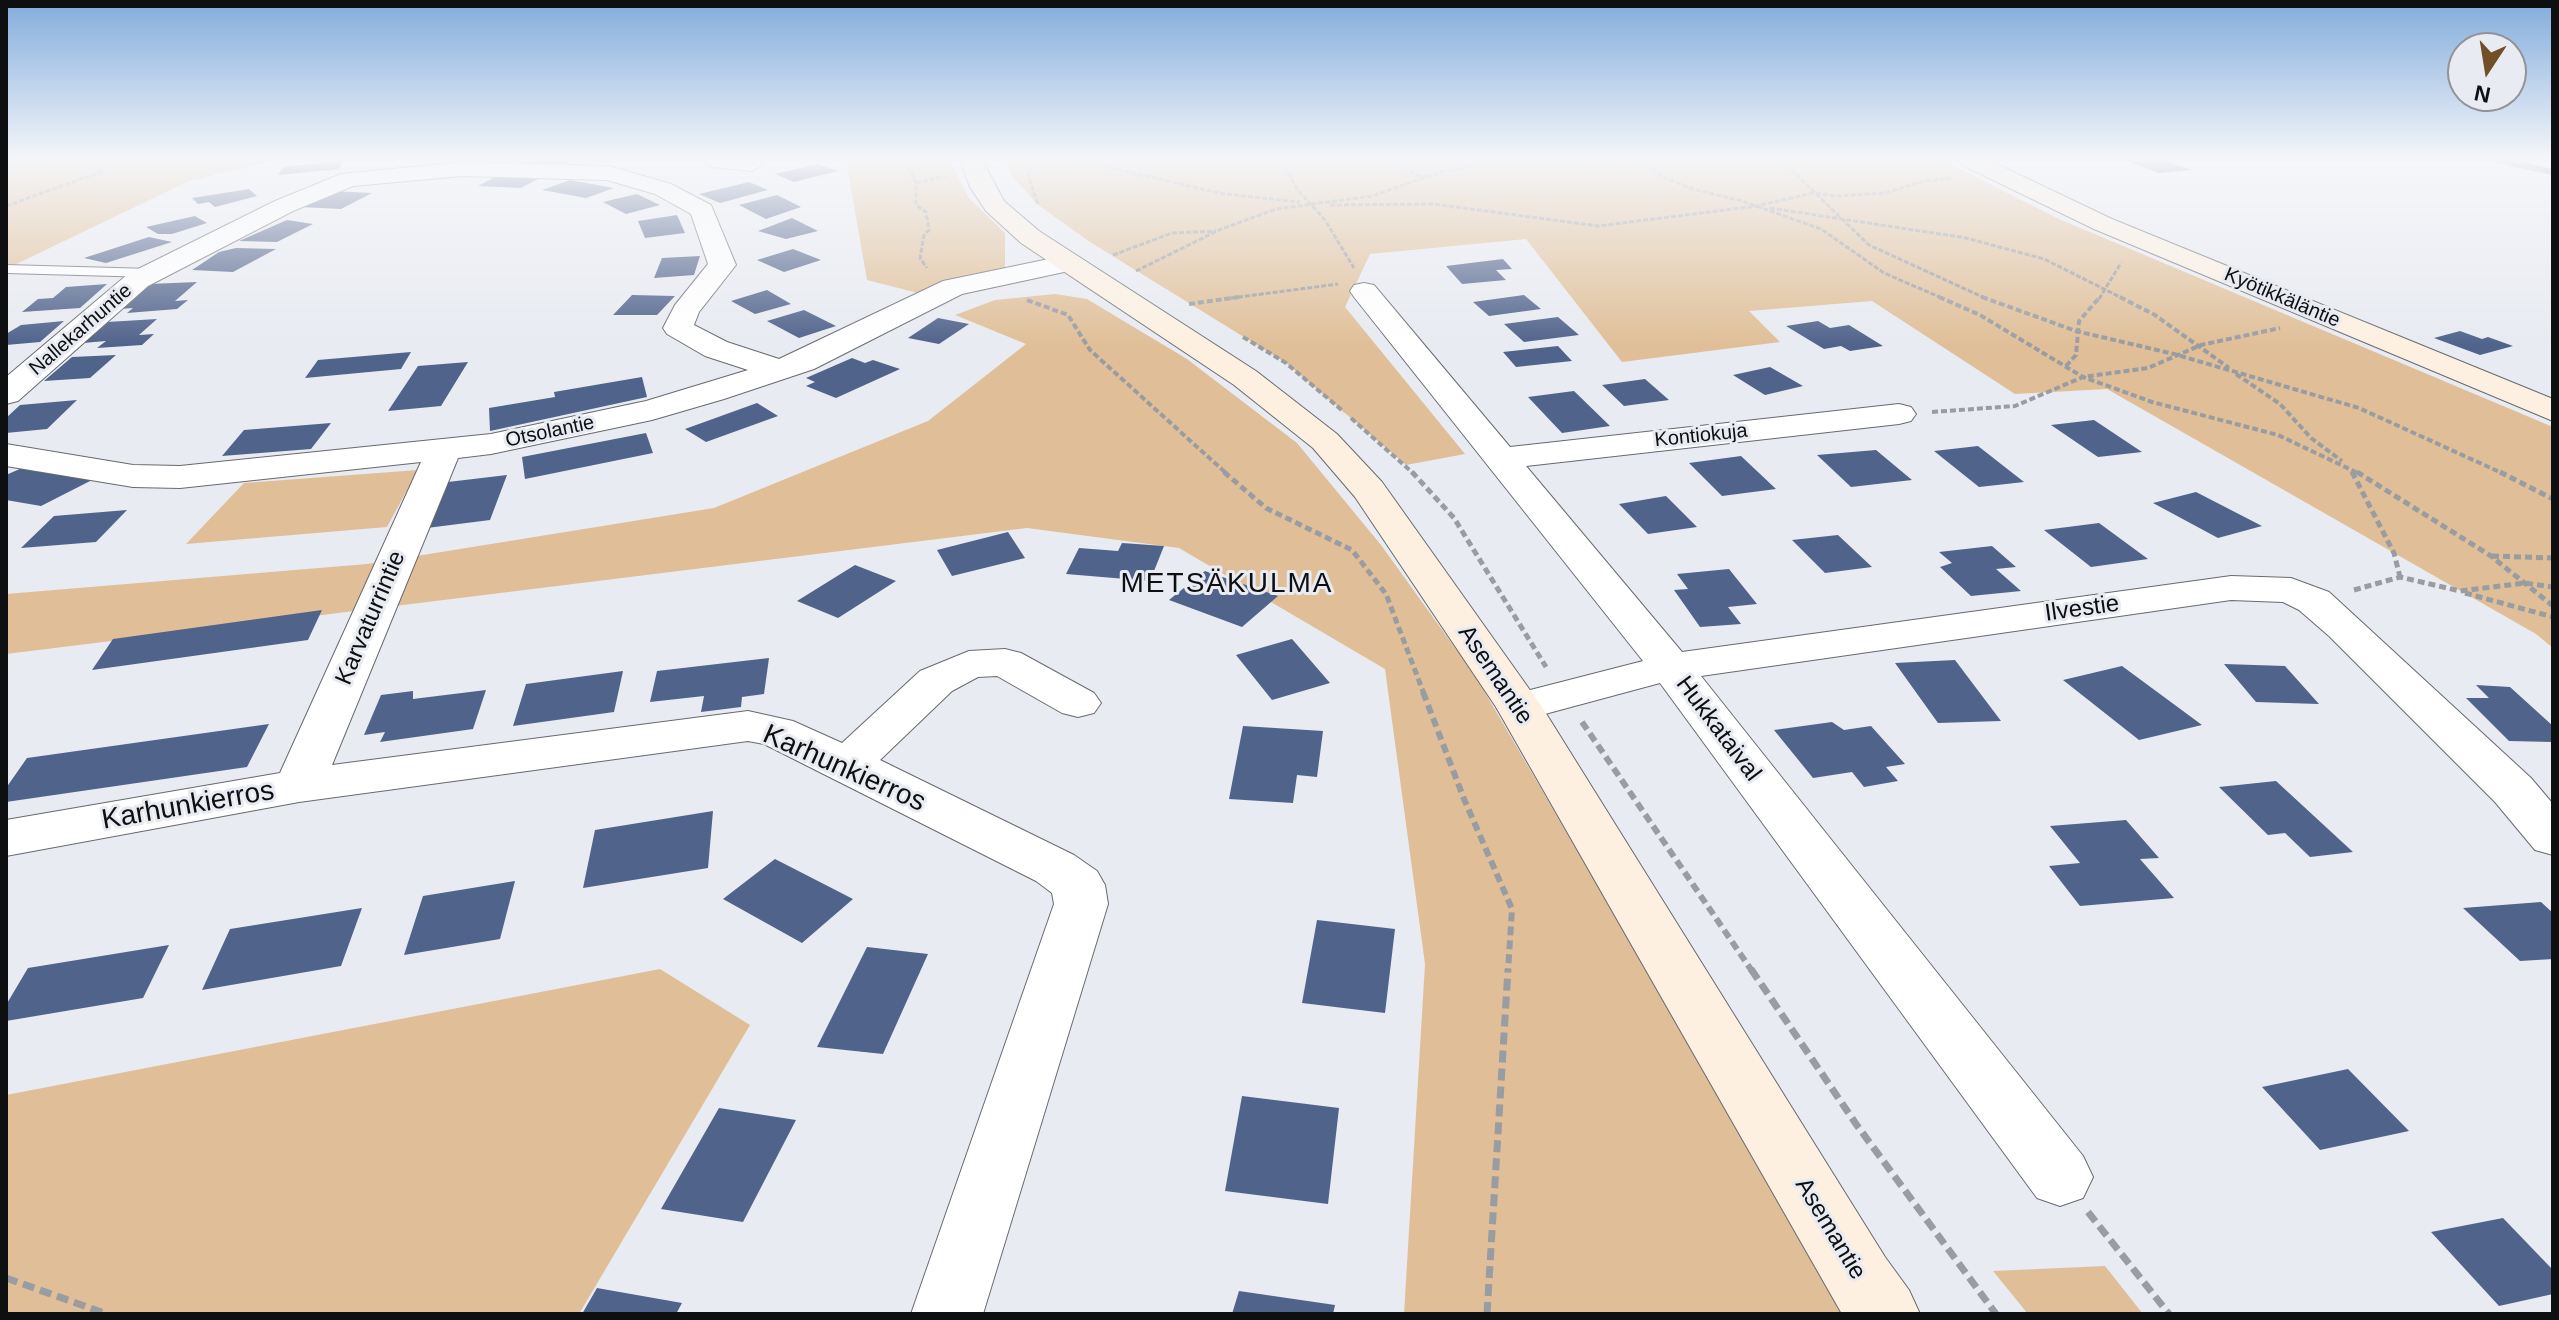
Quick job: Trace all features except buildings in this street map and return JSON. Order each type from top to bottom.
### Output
[{"type":"main road","name":"Asemantie","points":[[1013,222],[1030,237],[1085,255],[1325,441],[1369,490],[1519,707],[1852,1267],[1884,1314]]},
{"type":"main road","name":"Kyötikkäläntie","points":[[2097,222],[2553,411]]},
{"type":"street","name":"Nallekarhuntie","points":[[6,394],[138,280],[253,222]]},
{"type":"street","name":"Nallekarhuntie","points":[[706,222],[722,265],[685,311],[678,328],[716,349],[777,369]]},
{"type":"street","name":"Otsolantie","points":[[6,455],[133,476],[180,477],[491,444],[652,410],[803,362],[953,287],[1085,255]]},
{"type":"street","name":"Hukkataival","points":[[1364,286],[1671,667],[2060,1177]]},
{"type":"street","name":"Kontiokuja","points":[[1504,458],[1899,414]]},
{"type":"street","name":"Karvaturrintie","points":[[299,786],[444,450]]},
{"type":"street","name":"Ilvestie","points":[[1519,707],[1671,667],[2231,588],[2291,590],[2314,601],[2513,790],[2553,837]]},
{"type":"street","points":[[848,764],[936,681],[969,664],[1005,662],[1078,703]]},
{"type":"street","name":"Karhunkierros","points":[[6,838],[299,786],[748,726],[776,731],[848,764],[1055,868],[1078,885],[1081,904],[947,1314]]},
{"type":"lane","points":[[6,269],[152,273]]},
{"type":"path","points":[[928,222],[929,230],[924,235],[920,258],[934,278],[953,287]]},
{"type":"path","points":[[1113,255],[1137,271],[1242,222]]},
{"type":"path","points":[[1189,304],[1364,286],[1326,222]]},
{"type":"path","points":[[1565,222],[1598,226],[1633,222]]},
{"type":"path","points":[[1800,222],[1821,229],[1884,273],[1980,315],[2083,377],[2152,402],[2278,435],[2351,468],[2394,553],[2400,577]]},
{"type":"path","points":[[1847,222],[1869,245],[1888,256],[2007,308],[2076,331],[2174,354],[2359,408],[2451,447],[2553,499]]},
{"type":"path","points":[[1866,222],[1966,238],[2044,259],[2155,315],[2280,404],[2311,438],[2351,468],[2491,556],[2553,606]]},
{"type":"path","points":[[1085,255],[1113,255],[1172,233],[1219,230]]},
{"type":"path","points":[[2066,366],[2076,355],[2079,321],[2092,310],[2121,263]]},
{"type":"path","points":[[1017,296],[1068,315],[1090,350],[1195,446],[1266,508],[1352,550],[1386,594],[1464,799],[1512,909],[1487,1314]]},
{"type":"path","points":[[1899,414],[2015,406],[2083,377],[2148,368],[2174,354],[2201,345],[2293,326]]},
{"type":"path","points":[[2491,556],[2553,558]]},
{"type":"path","points":[[2314,601],[2400,577],[2553,617]]},
{"type":"path","points":[[2460,591],[2525,583],[2553,587]]},
{"type":"path","points":[[2060,1177],[2169,1314]]},
{"type":"path","points":[[6,1278],[107,1314]]},
{"type":"shaded area","points":[[6,222],[105,222],[6,269]]},
{"type":"shaded area","points":[[857,222],[993,222],[1005,233],[1005,270],[918,293],[867,280]]},
{"type":"shaded area","points":[[1061,222],[2065,222],[2553,427],[2553,648],[2536,634],[2107,389],[2015,394],[1872,301],[1749,311],[1780,342],[1622,362],[1526,239],[1370,254],[1345,307],[1465,454],[1406,465],[1286,363]]},
{"type":"shaded area","points":[[1055,294],[1087,299],[1187,359],[1297,443],[1381,545],[1476,677],[1811,1252],[1854,1314],[1404,1314],[1425,964],[1385,669],[1179,548],[1027,528],[6,654],[6,594],[367,564],[714,508],[928,421],[1026,344],[955,315],[995,300]]},
{"type":"shaded area","points":[[418,470],[387,527],[186,544],[244,483]]},
{"type":"shaded area","points":[[660,969],[750,1025],[579,1314],[6,1314],[6,1095]]},
{"type":"shaded area","points":[[2105,1266],[2143,1314],[2028,1314],[1993,1271]]},
{"type":"district","name":"METSÄKULMA","points":[[1227,584]]}]
